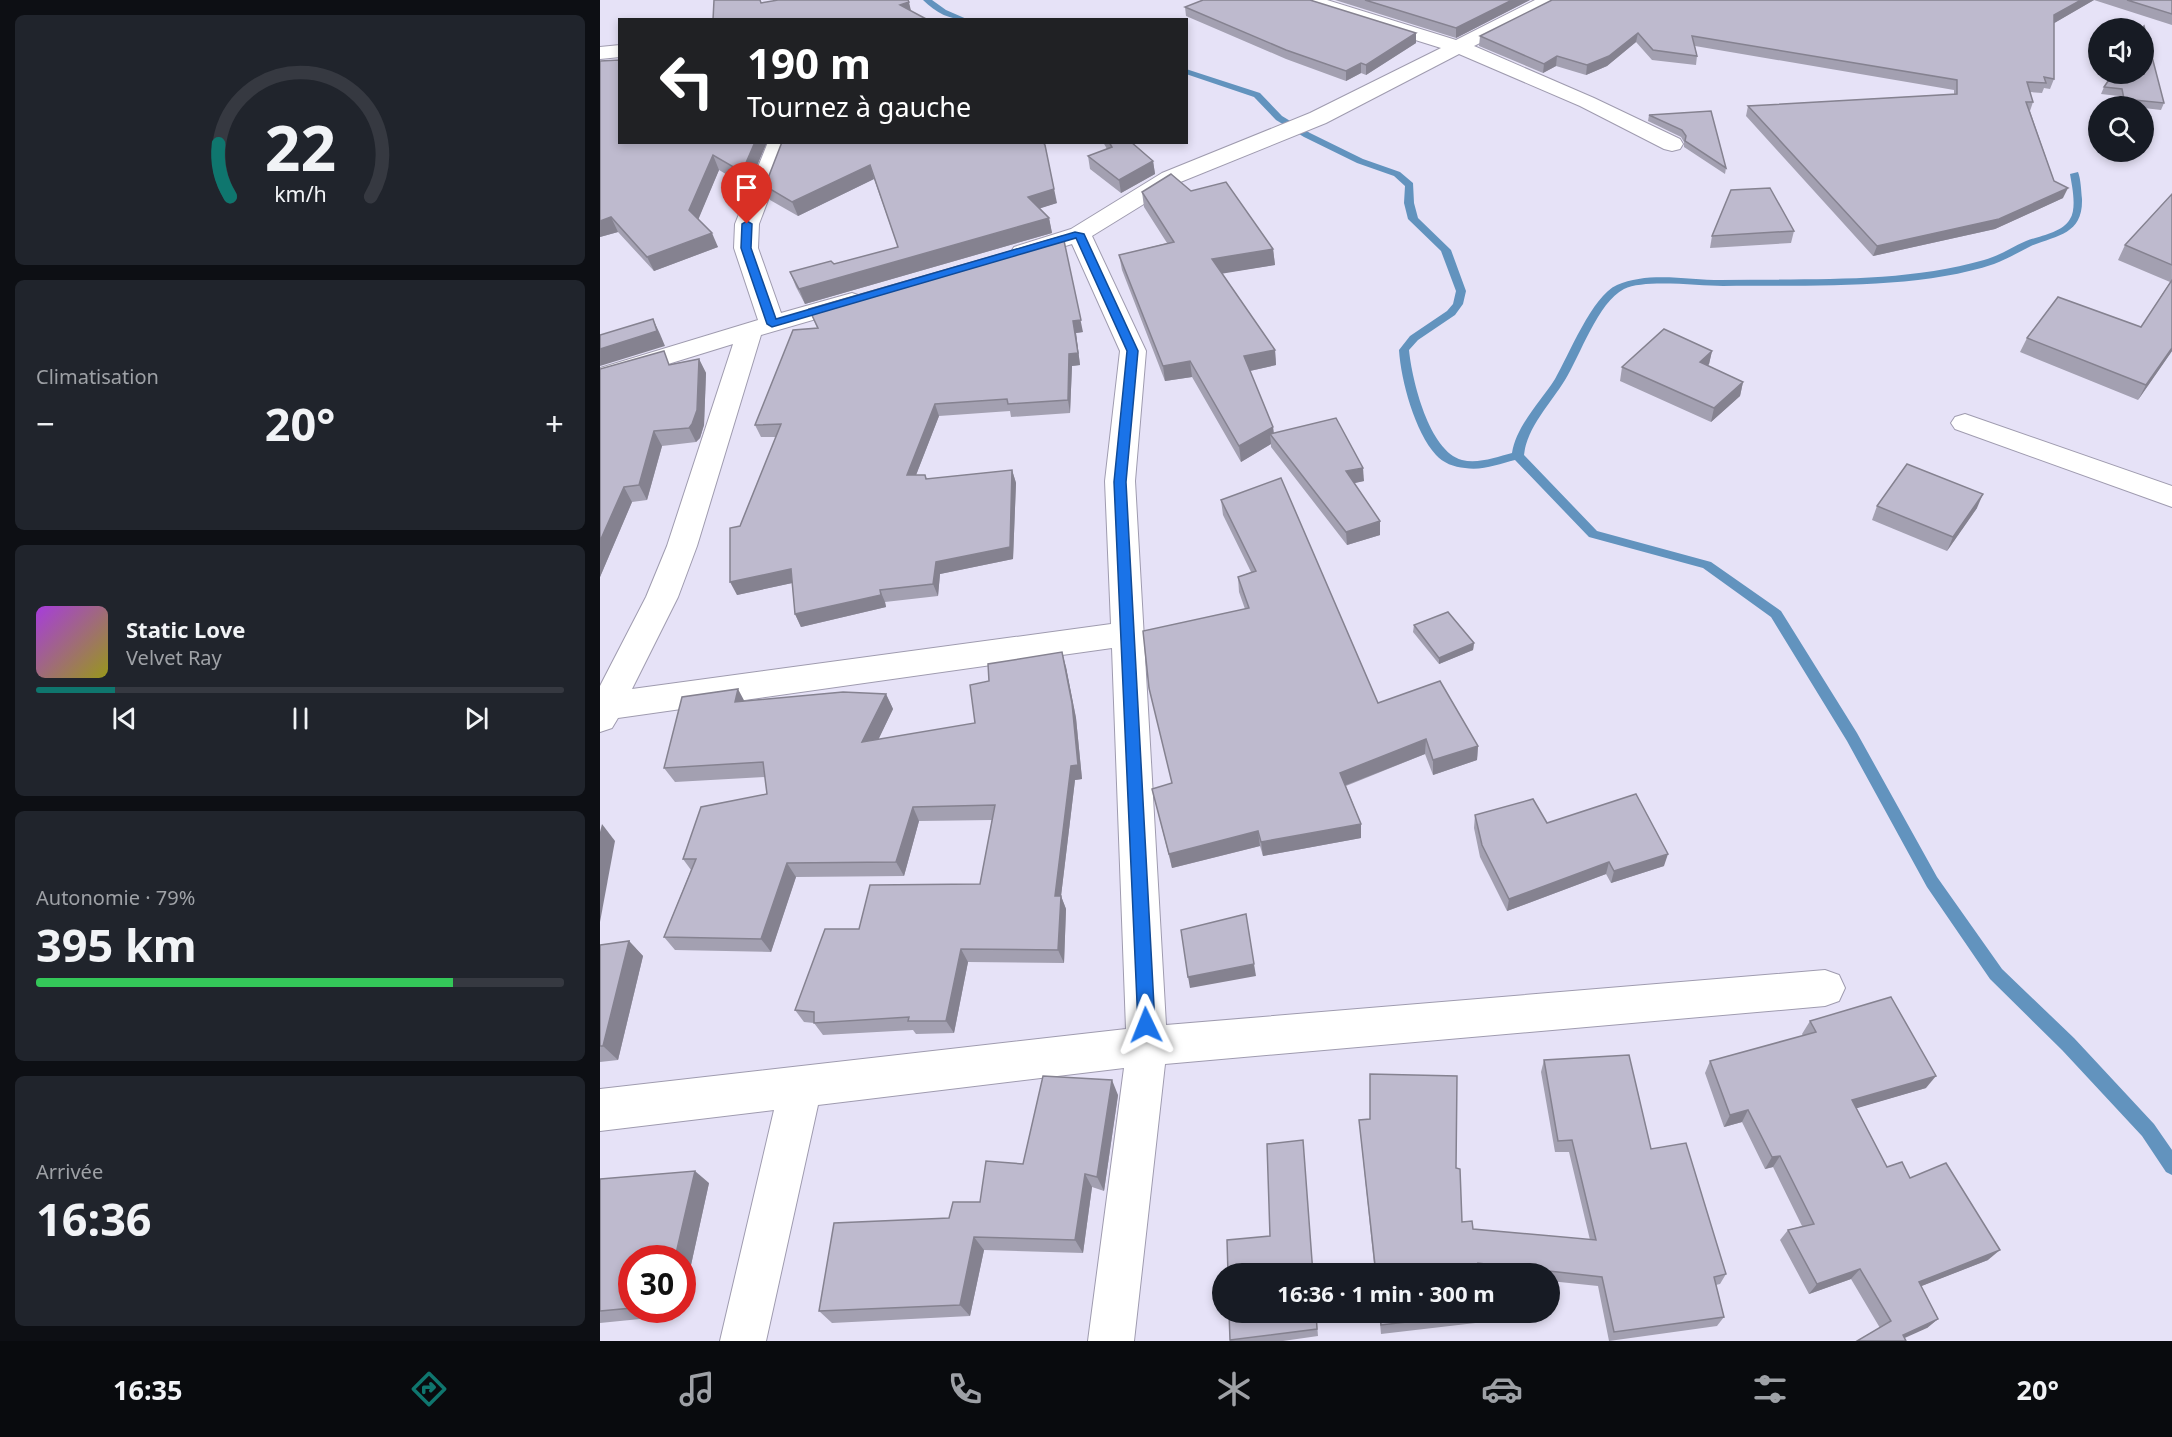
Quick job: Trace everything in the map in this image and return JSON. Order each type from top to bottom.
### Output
[{"type":"street","points":[[1307,0],[1459,47],[1587,102],[1672,144]]},
{"type":"street","points":[[997,260],[1079,234],[1170,178],[1318,118],[1550,0]]},
{"type":"street","points":[[600,53],[618,51]]},
{"type":"street","points":[[603,713],[662,597],[761,327],[746,248],[747,224],[777,144]]},
{"type":"street","points":[[1079,234],[1133,351],[1120,482],[1147,1046],[1111,1341]]},
{"type":"street","points":[[600,377],[873,295]]},
{"type":"street","points":[[1965,423],[2172,497]]},
{"type":"street","points":[[603,713],[1127,634]]},
{"type":"street","points":[[600,1110],[1147,1046],[1825,988]]},
{"type":"street","points":[[743,1341],[801,1086]]},
{"type":"building","points":[[714,0],[760,0],[761,3],[778,0],[908,0],[909,2],[900,5],[924,18],[713,18]]},
{"type":"building","points":[[1203,0],[1310,0],[1416,33],[1366,65],[1361,63],[1346,71],[1286,50],[1185,7]]},
{"type":"building","points":[[1365,0],[1512,0],[1456,28]]},
{"type":"building","points":[[1552,0],[2081,0],[2054,15],[2054,79],[2044,77],[2046,83],[2027,82],[2033,102],[2026,102],[2054,181],[2068,188],[1999,219],[1877,246],[1748,106],[1957,94],[1957,80],[1692,36],[1697,56],[1653,50],[1638,33],[1609,56],[1587,65],[1557,56],[1544,64],[1480,36]]},
{"type":"building","points":[[2127,0],[2172,0],[2172,14]]},
{"type":"building","points":[[618,60],[618,144],[754,144],[742,172],[713,155],[689,210],[712,233],[647,257],[611,217],[600,221],[600,61]]},
{"type":"building","points":[[2154,64],[2164,103],[2154,102],[2154,96],[2123,96],[2122,89],[2104,87],[2106,84],[2154,84]]},
{"type":"building","points":[[1711,111],[1726,168],[1685,141],[1686,136],[1682,130],[1649,115]]},
{"type":"building","points":[[781,144],[1044,144],[1054,189],[1028,197],[1049,218],[799,289],[790,272],[831,261],[834,264],[898,247],[870,165],[792,202],[765,186]]},
{"type":"building","points":[[1110,144],[1133,144],[1153,161],[1119,180],[1088,156],[1112,147]]},
{"type":"building","points":[[1171,174],[1191,191],[1226,182],[1273,249],[1212,259],[1275,350],[1244,356],[1273,427],[1239,446],[1190,361],[1163,366],[1119,255],[1174,242],[1142,192]]},
{"type":"building","points":[[1770,188],[1794,231],[1712,236],[1731,190]]},
{"type":"building","points":[[2172,194],[2172,265],[2125,245]]},
{"type":"building","points":[[1063,236],[1081,320],[1073,321],[1078,353],[1069,354],[1068,400],[1008,404],[1007,399],[935,404],[907,475],[925,475],[926,479],[1012,470],[1010,547],[936,562],[933,584],[880,590],[881,595],[795,614],[791,569],[730,582],[730,528],[740,526],[781,424],[755,425],[793,330],[818,328],[809,309]]},
{"type":"building","points":[[2172,280],[2172,348],[2146,385],[2027,338],[2058,297],[2141,327]]},
{"type":"building","points":[[653,319],[657,331],[600,349],[600,335]]},
{"type":"building","points":[[1664,329],[1712,351],[1700,362],[1743,382],[1714,408],[1622,367]]},
{"type":"building","points":[[664,351],[669,365],[699,359],[697,410],[689,428],[654,431],[639,485],[624,487],[600,541],[600,369]]},
{"type":"building","points":[[1336,418],[1363,468],[1346,471],[1380,521],[1346,532],[1270,434]]},
{"type":"building","points":[[1907,464],[1983,494],[1953,537],[1877,506]]},
{"type":"building","points":[[1281,478],[1378,703],[1440,681],[1478,746],[1433,760],[1426,739],[1340,773],[1361,824],[1261,842],[1258,831],[1169,854],[1152,789],[1172,783],[1149,688],[1143,631],[1249,608],[1238,577],[1256,571],[1221,500]]},
{"type":"building","points":[[1448,612],[1474,643],[1439,658],[1414,625]]},
{"type":"building","points":[[1062,652],[1072,703],[1078,765],[1071,766],[1055,896],[1061,896],[1058,950],[961,949],[946,1021],[908,1021],[909,1017],[814,1023],[814,1012],[795,1010],[825,929],[859,929],[870,885],[980,884],[995,805],[913,807],[896,862],[787,863],[761,939],[664,937],[696,859],[683,859],[701,807],[767,794],[763,762],[664,768],[682,697],[738,689],[735,702],[843,692],[886,694],[862,742],[975,723],[970,685],[989,681],[988,664]]},
{"type":"building","points":[[1636,794],[1668,854],[1614,871],[1609,862],[1509,899],[1482,845],[1475,815],[1533,799],[1547,823]]},
{"type":"building","points":[[1246,914],[1254,964],[1188,977],[1181,930]]},
{"type":"building","points":[[629,941],[603,1046],[600,1046],[600,945]]},
{"type":"building","points":[[1891,997],[1936,1076],[1852,1100],[1887,1167],[1902,1162],[1910,1178],[1946,1163],[2000,1250],[1919,1282],[1938,1319],[1903,1335],[1906,1341],[1857,1341],[1891,1321],[1860,1269],[1817,1284],[1788,1230],[1814,1224],[1780,1156],[1772,1157],[1748,1110],[1730,1115],[1710,1061],[1816,1032],[1810,1021]]},
{"type":"building","points":[[1629,1055],[1651,1149],[1686,1143],[1726,1274],[1714,1277],[1724,1317],[1614,1332],[1602,1277],[1560,1272],[1560,1263],[1375,1263],[1359,1120],[1370,1119],[1370,1074],[1457,1076],[1456,1168],[1460,1169],[1462,1222],[1472,1221],[1473,1229],[1596,1240],[1572,1140],[1558,1141],[1544,1060]]},
{"type":"building","points":[[1043,1076],[1112,1080],[1097,1177],[1085,1174],[1075,1240],[974,1237],[960,1305],[819,1311],[834,1223],[949,1218],[953,1202],[980,1202],[986,1161],[1023,1164]]},
{"type":"building","points":[[1303,1140],[1312,1263],[1228,1263],[1227,1240],[1270,1236],[1267,1144]]},
{"type":"building","points":[[695,1171],[678,1245],[618,1245],[618,1309],[600,1311],[600,1179]]},
{"type":"building","points":[[1229,1323],[1317,1323],[1317,1329],[1230,1340]]},
{"type":"waterway","points":[[927,0],[943,12],[960,18]]},
{"type":"waterway","points":[[1188,72],[1257,95],[1279,118],[1307,135],[1360,161],[1397,174],[1410,185],[1409,203],[1413,219],[1446,250],[1461,291],[1458,304],[1451,313],[1414,338],[1404,350],[1416,403],[1433,443],[1445,456],[1456,462],[1468,465],[1480,464],[1518,456]]},
{"type":"waterway","points":[[1518,456],[1527,430],[1559,381],[1595,315],[1612,293],[1620,287],[1641,282],[1852,281],[1921,275],[1986,263],[2054,234],[2071,224],[2077,210],[2075,174]]},
{"type":"waterway","points":[[1518,456],[1593,534],[1707,565],[1776,614],[1852,737],[1932,882],[1996,974],[2068,1044],[2148,1130],[2172,1166]]},
{"type":"route","points":[[747,224],[746,248],[772,324],[997,260],[1079,234],[1133,351],[1120,482],[1146,1025]]}]
